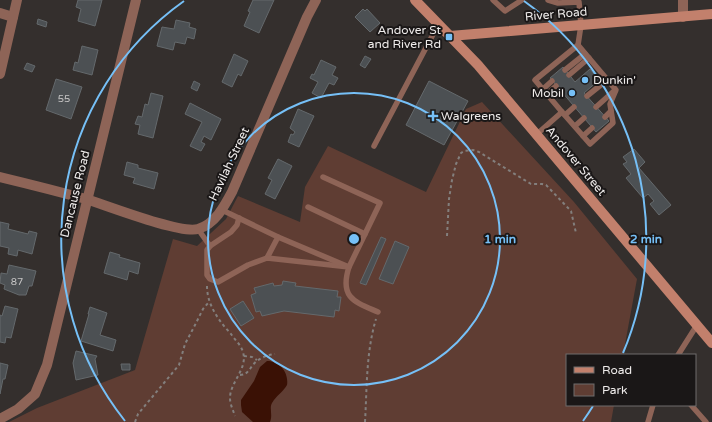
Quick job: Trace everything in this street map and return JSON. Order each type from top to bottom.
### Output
[{"type":"main road","name":"Andover Street","points":[[415,0],[478,65],[712,343]]},
{"type":"main road","name":"River Road","points":[[450,36],[712,14]]},
{"type":"street","points":[[0,74],[17,0]]},
{"type":"street","name":"Dancause Road","points":[[0,419],[18,409],[36,394],[47,364],[136,0]]},
{"type":"street","name":"Havilah Street","points":[[198,229],[206,225],[222,210],[232,192],[307,17],[316,0]]},
{"type":"street","points":[[683,0],[683,17]]},
{"type":"street","points":[[0,13],[13,17]]},
{"type":"street","points":[[0,177],[87,200],[177,228],[190,230],[198,229]]},
{"type":"lane","points":[[493,0],[505,11],[522,0]]},
{"type":"lane","points":[[548,0],[558,3],[579,0],[581,25],[578,45],[535,80],[590,144],[613,123],[610,104],[616,90]]},
{"type":"lane","points":[[374,146],[438,25]]},
{"type":"lane","points":[[578,45],[616,90]]},
{"type":"lane","points":[[565,70],[585,54]]},
{"type":"lane","points":[[570,75],[589,58]]},
{"type":"lane","points":[[587,96],[607,80]]},
{"type":"lane","points":[[543,89],[552,81]]},
{"type":"lane","points":[[547,94],[556,86]]},
{"type":"lane","points":[[596,107],[616,90]]},
{"type":"lane","points":[[537,134],[574,107]]},
{"type":"lane","points":[[605,117],[611,112]]},
{"type":"lane","points":[[575,126],[584,118]]},
{"type":"lane","points":[[583,136],[592,128]]},
{"type":"lane","points":[[323,177],[380,203],[346,276],[349,297],[356,302],[378,312]]},
{"type":"lane","points":[[308,207],[365,234]]},
{"type":"lane","points":[[222,210],[278,237],[349,267]]},
{"type":"lane","points":[[239,218],[236,225],[230,232],[210,246],[207,250],[207,275],[210,279],[218,282],[248,265],[266,258],[349,267]]},
{"type":"lane","points":[[198,229],[210,246]]},
{"type":"lane","points":[[266,258],[278,237]]},
{"type":"lane","points":[[679,354],[697,325]]},
{"type":"lane","points":[[648,422],[653,406]]},
{"type":"lane","points":[[692,406],[706,422]]},
{"type":"path","points":[[447,236],[449,199],[456,164],[461,153],[468,150],[479,152],[531,184],[546,185],[571,211],[576,233]]},
{"type":"path","points":[[207,275],[207,296],[209,302],[224,326],[239,343],[244,356],[243,367],[232,390],[230,398],[235,416]]},
{"type":"path","points":[[135,422],[138,414],[179,365],[185,344],[203,309],[209,302]]},
{"type":"path","points":[[365,422],[371,336],[378,312]]},
{"type":"path","points":[[239,375],[246,374],[257,360],[274,354]]},
{"type":"path","points":[[244,356],[252,357],[257,360]]},
{"type":"green space","points":[[482,102],[574,202],[637,279],[623,354],[566,354],[566,406],[614,406],[611,422],[9,422],[37,408],[135,370],[173,239],[197,246],[226,219],[238,196],[300,222],[305,187],[328,146],[426,192],[466,109]]},
{"type":"shaded area","points":[[267,361],[276,363],[283,368],[287,376],[287,385],[272,403],[270,422],[253,422],[242,412],[241,400],[254,381],[260,367]]},
{"type":"building","points":[[78,0],[102,0],[95,26],[78,21],[81,9],[76,7]]},
{"type":"building","points":[[253,0],[274,0],[259,33],[244,26]]},
{"type":"building","points":[[363,9],[365,11],[367,9],[380,23],[370,32],[355,17]]},
{"type":"building","points":[[38,19],[47,22],[46,27],[37,24]]},
{"type":"building","points":[[176,20],[190,23],[189,27],[196,29],[194,39],[187,37],[185,44],[175,42],[173,50],[157,46],[162,27],[174,29]]},
{"type":"building","points":[[82,46],[98,50],[92,75],[73,70],[75,62],[78,63]]},
{"type":"building","points":[[234,54],[248,61],[241,76],[238,74],[232,87],[222,82]]},
{"type":"building","points":[[365,56],[371,59],[365,68],[360,65]]},
{"type":"building","points":[[321,60],[336,67],[332,75],[338,78],[334,85],[329,83],[321,98],[312,93],[318,82],[310,78],[312,74],[314,75]]},
{"type":"building","points":[[27,63],[35,66],[32,72],[24,69]]},
{"type":"building","points":[[563,67],[575,82],[590,69],[599,80],[584,93],[609,121],[596,132],[550,78]]},
{"type":"building","points":[[56,79],[82,87],[71,119],[46,110]]},
{"type":"building","points":[[194,81],[200,84],[197,91],[191,88]]},
{"type":"building","name":"Walgreens","points":[[429,81],[468,101],[444,145],[406,125]]},
{"type":"building","points":[[151,93],[163,96],[153,138],[138,134],[140,125],[135,124],[138,116],[142,117],[145,104],[148,105]]},
{"type":"building","points":[[190,103],[221,119],[211,140],[204,136],[201,142],[205,144],[201,151],[190,146],[202,122],[185,114]]},
{"type":"building","points":[[298,109],[314,116],[299,147],[288,142],[291,134],[293,135],[295,132],[290,128]]},
{"type":"building","points":[[634,149],[645,162],[639,168],[671,205],[659,215],[650,204],[654,201],[648,194],[643,198],[626,178],[631,174],[623,164],[627,162],[623,157]]},
{"type":"building","points":[[278,159],[292,166],[275,199],[265,194],[272,180],[268,178]]},
{"type":"building","points":[[127,162],[138,165],[138,168],[158,173],[154,189],[133,183],[135,178],[124,175]]},
{"type":"building","points":[[0,222],[9,224],[8,229],[28,234],[29,231],[37,233],[32,254],[18,250],[17,256],[8,254],[9,248],[0,246]]},
{"type":"building","points":[[381,237],[386,239],[366,285],[360,283]]},
{"type":"building","points":[[395,241],[409,247],[393,284],[379,279]]},
{"type":"building","points":[[110,252],[120,255],[119,257],[140,263],[138,274],[129,271],[127,280],[104,273]]},
{"type":"building","points":[[9,265],[36,271],[32,286],[29,286],[26,295],[19,295],[4,289],[5,285],[0,283],[1,273],[7,274]]},
{"type":"building","points":[[283,281],[296,283],[295,286],[338,291],[337,297],[341,297],[339,311],[335,310],[334,317],[284,311],[262,316],[260,311],[256,312],[251,295],[256,293],[254,288],[273,283],[274,286],[282,285]]},
{"type":"building","points":[[243,301],[254,318],[241,326],[230,309]]},
{"type":"building","points":[[5,306],[18,309],[11,338],[6,337],[5,343],[0,342],[0,315],[2,316]]},
{"type":"building","points":[[90,307],[107,313],[100,335],[116,340],[113,351],[81,341]]},
{"type":"building","points":[[76,351],[97,356],[95,359],[98,375],[76,380],[73,363]]},
{"type":"building","points":[[0,363],[8,365],[0,394]]},
{"type":"building","points":[[121,364],[130,364],[130,370],[122,370]]},
{"type":"place","name":"Andover St and River Rd","points":[[449,37]]},
{"type":"place","name":"Dunkin'","points":[[585,80]]},
{"type":"place","name":"Mobil","points":[[572,93]]},
{"type":"place","name":"Walgreens","points":[[433,116]]}]
